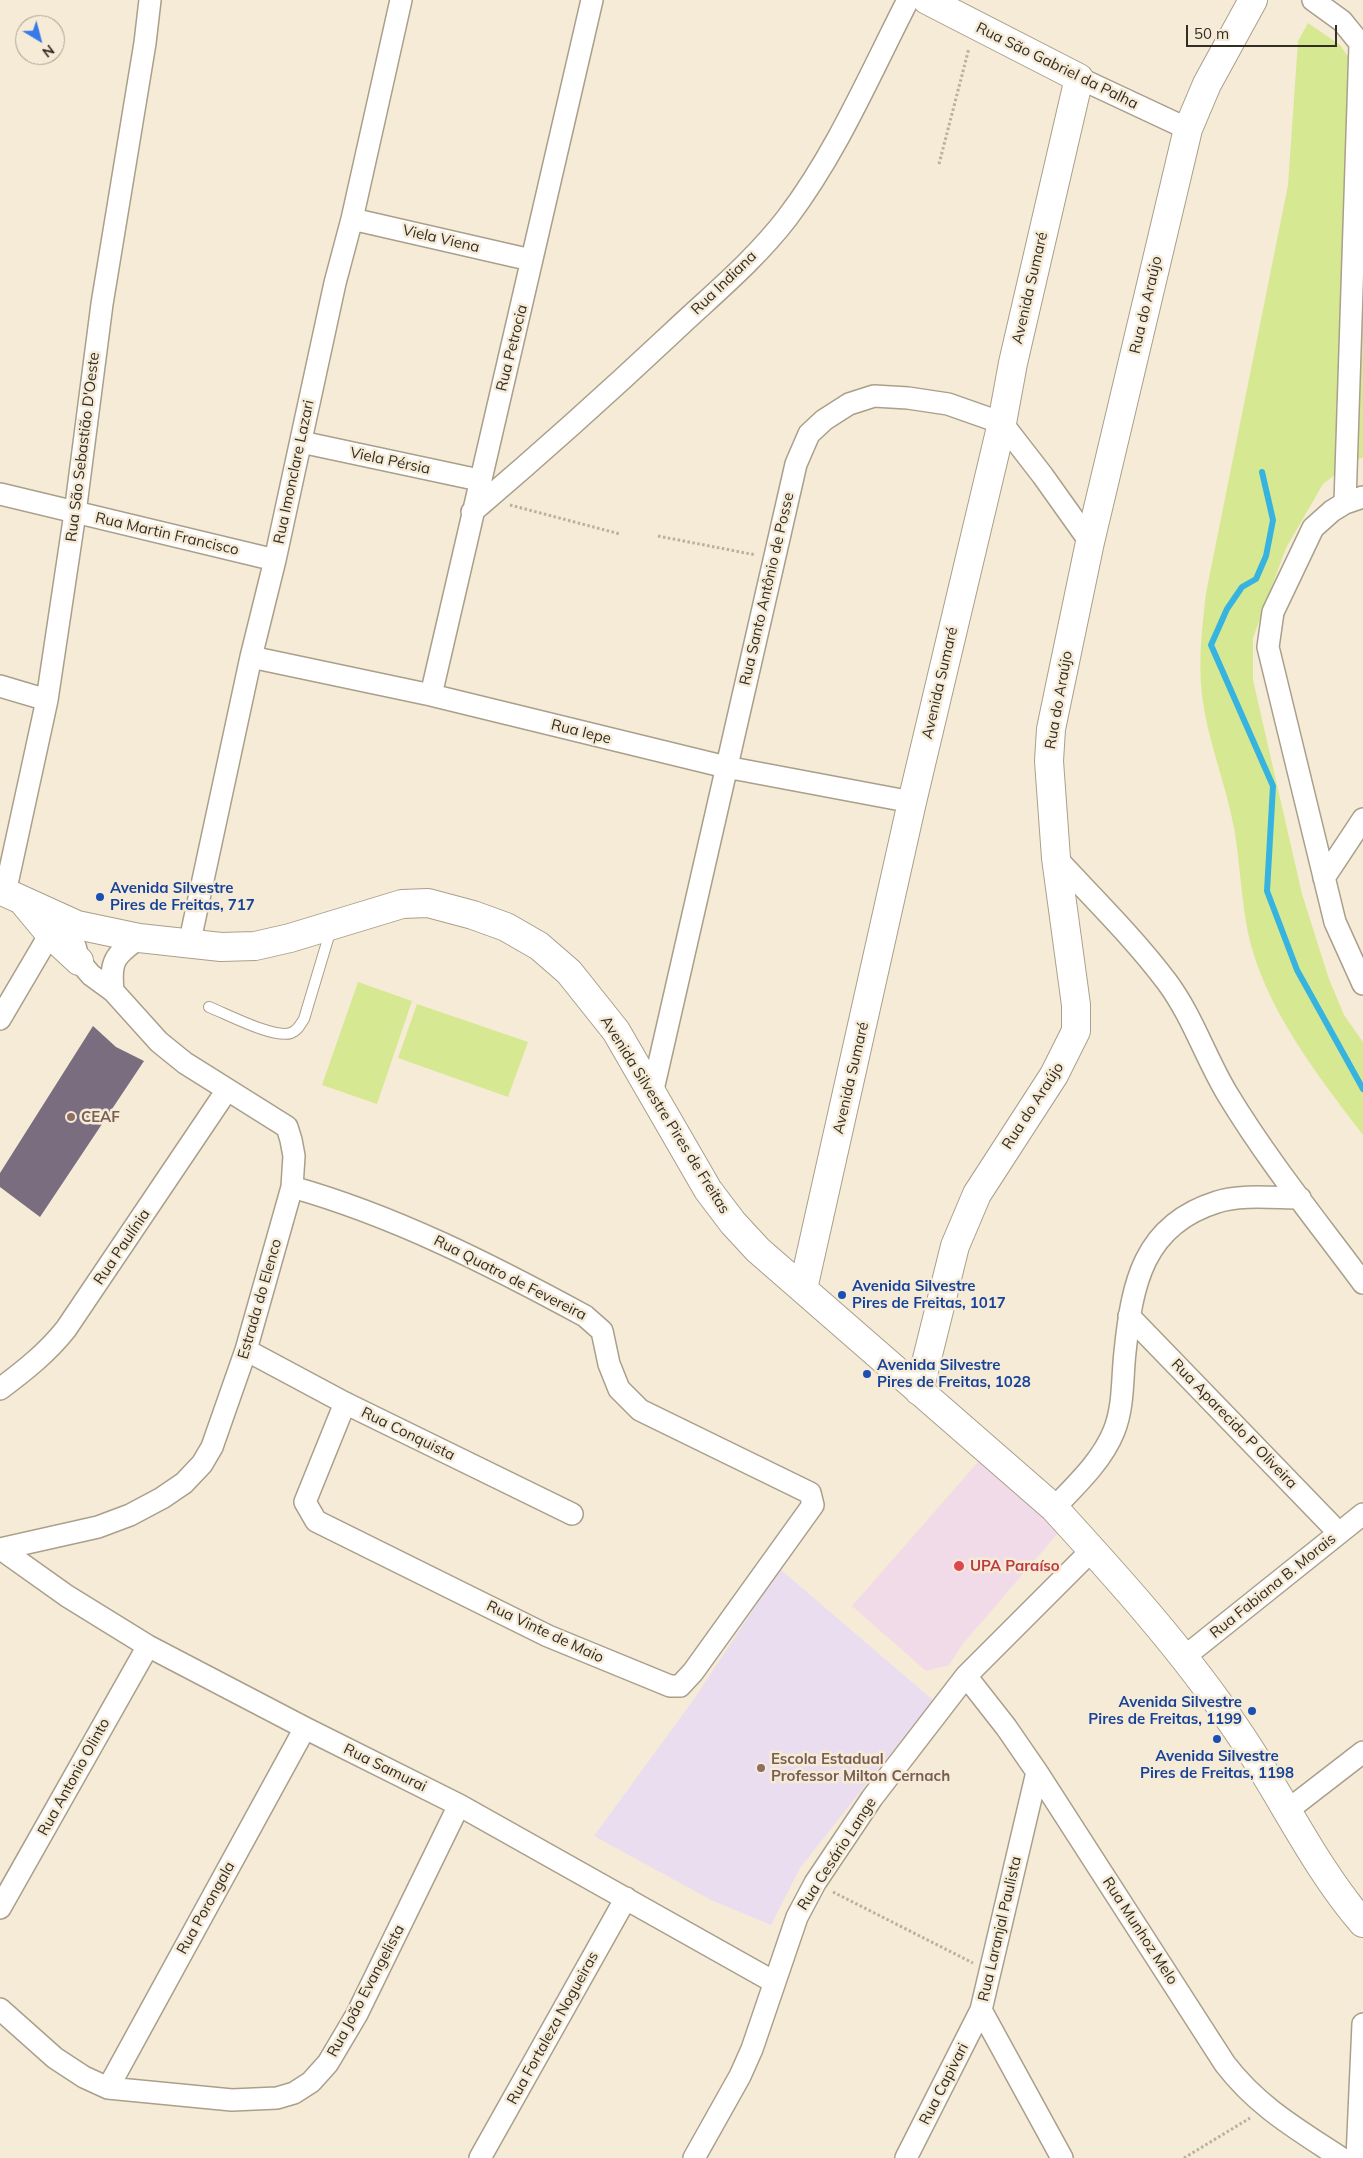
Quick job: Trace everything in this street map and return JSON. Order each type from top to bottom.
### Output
[{"type":"street","name":"Rua Imonclare Lazari","points":[[189,945],[251,657],[275,560],[335,283],[352,219],[400,0]]},
{"type":"street","name":"Rua Petrocia","points":[[431,695],[480,506],[479,480],[525,293],[531,260],[592,0]]},
{"type":"street","name":"Rua Indiana","points":[[480,506],[587,412],[712,296],[752,258],[786,219],[812,183],[840,134],[908,0]]},
{"type":"street","name":"Rua São Gabriel da Palha","points":[[927,0],[1079,78],[1188,129]]},
{"type":"street","name":"Rua do Araújo","points":[[919,1391],[955,1246],[977,1194],[1054,1076],[1076,1032],[1076,1005],[1056,858],[1049,761],[1051,729],[1090,542],[1188,129],[1207,84],[1253,0]]},
{"type":"street","points":[[1313,0],[1322,4],[1342,21],[1362,46],[1354,500],[1332,511],[1313,528],[1273,612],[1268,634],[1270,659],[1335,922],[1363,984]]},
{"type":"street","name":"Rua São Sebastião D'Oeste","points":[[9,894],[47,700],[75,513],[102,304],[145,43],[149,1]]},
{"type":"street","name":"Avenida Sumaré","points":[[803,1289],[912,802],[1002,422],[1013,363],[1079,78]]},
{"type":"street","name":"Viela Viena","points":[[352,219],[531,260]]},
{"type":"street","name":"Rua Santo Antônio de Posse","points":[[652,1094],[796,464],[809,434],[824,420],[849,404],[874,396],[908,398],[948,404],[1002,422]]},
{"type":"street","points":[[1002,422],[1090,542]]},
{"type":"street","name":"Viela Pérsia","points":[[301,442],[479,480]]},
{"type":"street","name":"Rua Martin Francisco","points":[[0,494],[275,560]]},
{"type":"street","name":"Rua Iepe","points":[[251,657],[431,695],[726,767],[912,802]]},
{"type":"street","points":[[0,686],[47,700]]},
{"type":"street","points":[[1324,878],[1363,819]]},
{"type":"street","points":[[1056,858],[1139,948],[1168,983],[1193,1026],[1228,1094],[1258,1141],[1363,1283]]},
{"type":"street","points":[[9,894],[64,926],[78,961]]},
{"type":"street","name":"Avenida Silvestre Pires de Freitas","points":[[64,926],[189,945],[221,947],[255,946],[290,938],[402,904],[428,903],[473,915],[506,927],[539,946],[569,972],[616,1031],[708,1190],[733,1224],[758,1250],[1054,1508],[1092,1550],[1183,1658],[1237,1729],[1331,1880],[1363,1923]]},
{"type":"street","points":[[0,1019],[64,926]]},
{"type":"street","points":[[113,992],[111,973],[114,961],[139,938]]},
{"type":"street","name":"Estrada do Elenco","points":[[0,1549],[98,1527],[130,1515],[162,1498],[184,1483],[202,1464],[212,1447],[246,1350],[292,1187],[294,1156],[292,1140],[287,1127],[185,1063],[159,1042],[113,992],[78,961]]},
{"type":"street","name":"Rua Paulínia","points":[[0,1389],[51,1347],[66,1329],[227,1090]]},
{"type":"street","name":"Rua Quatro de Fevereira","points":[[292,1187],[346,1202],[433,1238],[585,1316],[602,1331],[609,1364],[619,1389],[640,1410],[810,1493]]},
{"type":"street","points":[[1054,1508],[1079,1482],[1107,1446],[1115,1429],[1121,1407],[1132,1295],[1145,1259],[1165,1231],[1188,1214],[1218,1201],[1300,1198]]},
{"type":"street","name":"Rua Aparecido P Oliveira","points":[[1129,1316],[1338,1532]]},
{"type":"street","name":"Rua Conquista","points":[[246,1350],[345,1403],[572,1514]]},
{"type":"street","name":"Rua Vinte de Maio","points":[[345,1403],[305,1502],[306,1508],[316,1521],[548,1636],[670,1686],[680,1686],[693,1672],[810,1511],[813,1505],[810,1493]]},
{"type":"street","name":"Rua Fabiana B. Morais","points":[[1183,1658],[1338,1532],[1363,1514]]},
{"type":"street","name":"Rua Samurai","points":[[0,1549],[67,1596],[148,1646],[305,1728],[459,1805],[774,1982]]},
{"type":"street","name":"Rua Cesário Lange","points":[[694,2158],[740,2076],[752,2049],[797,1917],[815,1883],[872,1798],[966,1676],[1092,1550]]},
{"type":"street","name":"Rua Antonio Olinto","points":[[0,1908],[148,1646]]},
{"type":"street","name":"Rua Munhoz Melo","points":[[966,1676],[1006,1727],[1037,1772],[1225,2064],[1243,2088],[1266,2108],[1341,2158]]},
{"type":"street","name":"Rua Porongala","points":[[108,2088],[305,1728]]},
{"type":"street","points":[[1288,1810],[1363,1752]]},
{"type":"street","name":"Rua Laranjal Paulista","points":[[1037,1772],[981,2010],[1062,2158]]},
{"type":"street","name":"Rua João Evangelista","points":[[0,2009],[55,2058],[108,2088],[232,2100],[276,2098],[294,2093],[311,2082],[328,2063],[357,2014],[459,1805]]},
{"type":"street","name":"Rua Fortaleza Nogueiras","points":[[480,2158],[626,1898]]},
{"type":"street","name":"Rua Capivari","points":[[906,2158],[981,2010]]},
{"type":"street","points":[[1357,2158],[1363,2024]]},
{"type":"lane","points":[[209,1007],[276,1034],[289,1033],[298,1028],[304,1019],[332,925]]},
{"type":"path","points":[[939,164],[975,25]]},
{"type":"path","points":[[480,506],[620,534]]},
{"type":"path","points":[[658,536],[774,558]]},
{"type":"path","points":[[815,1883],[989,1971]]},
{"type":"path","points":[[1184,2158],[1266,2108]]},
{"type":"shaded area","name":"UPA Paraíso","points":[[979,1461],[1065,1525],[962,1645],[949,1665],[926,1671],[852,1606]]},
{"type":"shaded area","name":"Escola Estadual Professor Milton Cernach","points":[[780,1569],[933,1700],[800,1868],[771,1925],[713,1901],[594,1836],[694,1699]]},
{"type":"green space","points":[[1308,23],[1340,45],[1363,78],[1363,458],[1356,459],[1323,484],[1286,548],[1253,638],[1253,680],[1302,894],[1329,979],[1344,1015],[1363,1042],[1363,1135],[1328,1089],[1295,1040],[1266,987],[1256,961],[1248,933],[1234,828],[1204,712],[1200,670],[1206,593],[1288,185],[1298,41]]},
{"type":"green space","points":[[358,982],[412,1001],[377,1104],[322,1085]]},
{"type":"green space","points":[[417,1004],[528,1042],[508,1097],[398,1058]]},
{"type":"building","name":"CEAF","points":[[93,1026],[116,1047],[144,1061],[40,1217],[0,1187],[0,1173]]},
{"type":"waterway","points":[[1262,472],[1273,520],[1266,556],[1256,579],[1242,587],[1227,609],[1211,645],[1273,786],[1267,891],[1297,970],[1363,1089]]},
{"type":"place","name":"Avenida Silvestre Pires de Freitas, 717","points":[[100,897]]},
{"type":"place","name":"CEAF","points":[[71,1117]]},
{"type":"place","name":"Avenida Silvestre Pires de Freitas, 1017","points":[[842,1295]]},
{"type":"place","name":"Avenida Silvestre Pires de Freitas, 1028","points":[[867,1374]]},
{"type":"place","name":"UPA Paraíso","points":[[959,1566]]},
{"type":"place","name":"Avenida Silvestre Pires de Freitas, 1199","points":[[1252,1711]]},
{"type":"place","name":"Avenida Silvestre Pires de Freitas, 1198","points":[[1217,1739]]},
{"type":"place","name":"Escola Estadual Professor Milton Cernach","points":[[761,1768]]}]
